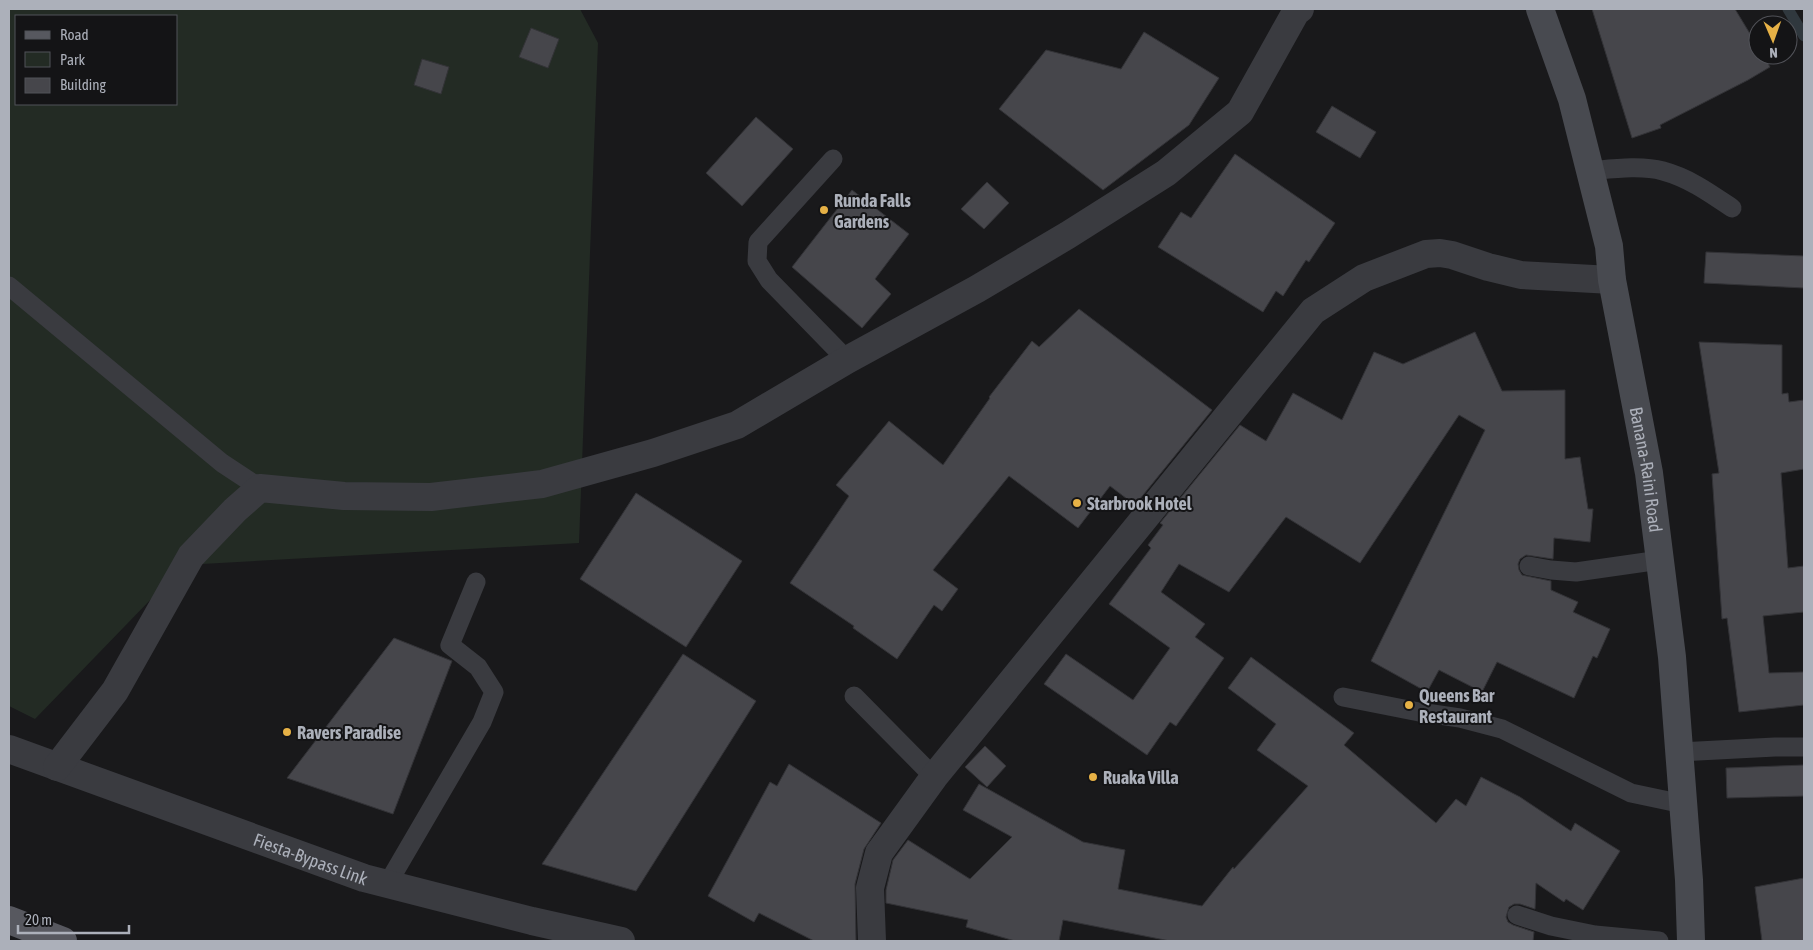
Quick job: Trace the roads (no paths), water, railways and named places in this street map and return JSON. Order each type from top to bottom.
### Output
[{"type":"main road","name":"Banana-Raini Road","points":[[1540,9],[1572,99],[1609,246],[1612,280],[1649,473],[1672,657],[1684,804],[1691,941]]},
{"type":"main road","points":[[9,920],[63,941]]},
{"type":"street","points":[[57,767],[116,691],[191,556],[235,510],[260,488],[344,496],[431,498],[542,484],[653,453],[737,425],[847,360],[1068,235],[1166,173],[1240,112],[1297,9]]},
{"type":"street","points":[[872,941],[870,888],[879,853],[934,777],[1313,311],[1364,278],[1426,254],[1440,253],[1452,255],[1488,267],[1521,275],[1612,280]]},
{"type":"street","name":"Fiesta-Bypass Link","points":[[9,749],[364,878],[532,921],[621,941]]},
{"type":"lane","points":[[833,160],[758,242],[757,261],[769,280],[847,360]]},
{"type":"lane","points":[[1589,171],[1628,168],[1663,170],[1697,184],[1732,208]]},
{"type":"lane","points":[[9,286],[222,463],[260,488]]},
{"type":"lane","points":[[1530,566],[1576,572],[1660,560]]},
{"type":"lane","points":[[388,883],[482,722],[494,692],[478,667],[450,645],[476,582]]},
{"type":"lane","points":[[854,696],[934,777]]},
{"type":"lane","points":[[1343,697],[1460,718],[1502,729],[1631,793],[1684,804]]},
{"type":"lane","points":[[1679,752],[1804,747]]},
{"type":"lane","points":[[1517,915],[1551,926],[1595,935],[1659,941]]},
{"type":"waterway","points":[[1788,9],[1804,36]]},
{"type":"place","name":"Runda Falls Gardens","points":[[824,210]]},
{"type":"place","name":"Starbrook Hotel","points":[[1077,503]]},
{"type":"place","name":"Queens Bar Restaurant","points":[[1409,705]]},
{"type":"place","name":"Ravers Paradise","points":[[287,732]]},
{"type":"place","name":"Ruaka Villa","points":[[1093,777]]}]
